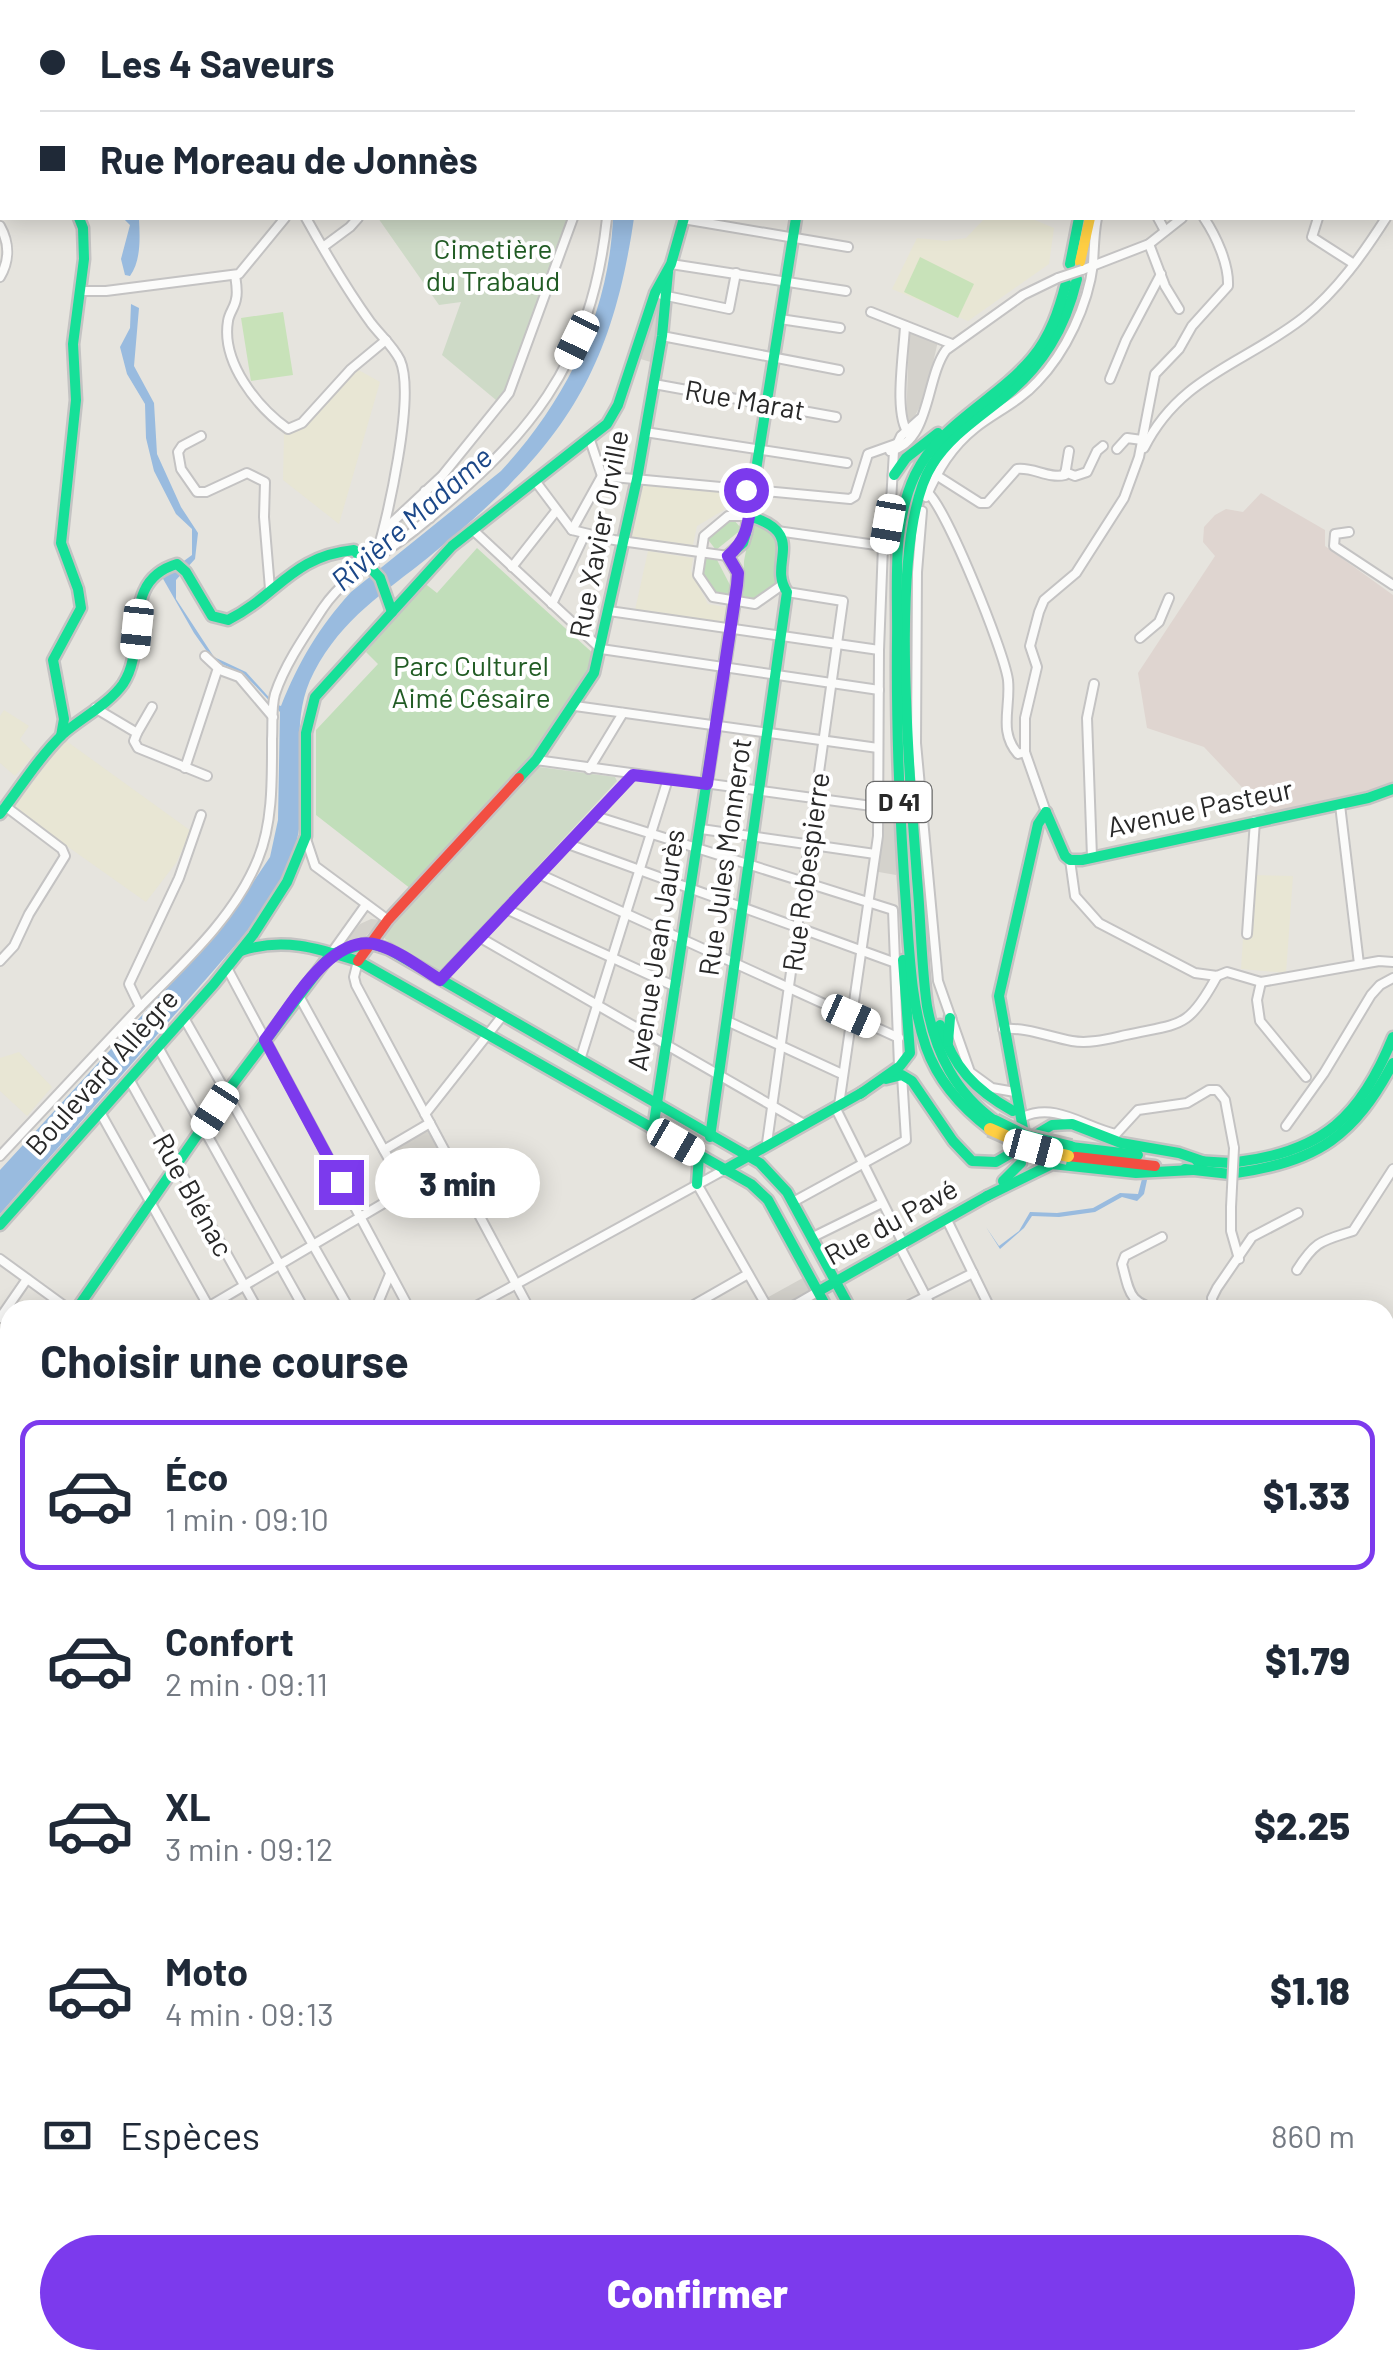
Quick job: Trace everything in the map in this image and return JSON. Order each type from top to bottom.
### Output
[{"type":"main road","points":[[60,737],[63,705],[53,660],[81,608],[60,544],[75,414],[73,344],[84,240],[79,220]]},
{"type":"main road","points":[[306,839],[312,702],[392,612],[398,596],[452,546],[607,424],[661,295],[683,220]]},
{"type":"main road","points":[[728,556],[743,543],[749,516],[796,220]]},
{"type":"main road","name":"D 41","points":[[910,874],[906,673],[909,539],[915,505],[922,483],[944,448],[1042,361],[1065,321],[1075,272],[1079,220]]},
{"type":"main road","name":"D 41","points":[[1093,220],[1052,328],[1032,358],[946,430],[922,462],[908,491],[902,517],[896,741],[921,1028],[934,1067],[992,1125],[1069,1152],[1199,1166],[1233,1164],[1290,1155],[1336,1128],[1355,1110],[1374,1082],[1393,1038]]},
{"type":"main road","name":"Rue Xavier Orville","points":[[358,961],[388,920],[536,760],[594,674],[646,432],[662,336],[661,295]]},
{"type":"main road","points":[[894,476],[910,454],[965,414]]},
{"type":"main road","points":[[749,516],[765,520],[776,531]]},
{"type":"main road","name":"Rue Jules Monnerot","points":[[710,1137],[781,636],[786,546],[776,531]]},
{"type":"main road","points":[[2,810],[60,737],[122,685],[135,652],[141,594],[160,569],[182,568],[217,619],[233,618],[292,570],[321,555],[354,550],[372,563],[398,596]]},
{"type":"main road","name":"Avenue Jean Jaurès","points":[[653,1129],[732,629],[738,573],[728,556]]},
{"type":"main road","points":[[63,705],[76,716],[91,711]]},
{"type":"main road","name":"Avenue Pasteur","points":[[1070,860],[1340,804],[1393,789]]},
{"type":"main road","points":[[1046,812],[1060,849],[1070,860]]},
{"type":"main road","points":[[1024,1123],[999,996],[1038,824],[1046,812]]},
{"type":"main road","name":"Boulevard Allègre","points":[[0,1225],[227,968],[267,914],[296,865],[306,839]]},
{"type":"main road","points":[[903,1073],[910,1054],[904,975],[910,874]]},
{"type":"main road","points":[[910,874],[933,996],[950,1054],[976,1090],[1024,1123],[1077,1122],[1120,1143],[1180,1153],[1199,1166]]},
{"type":"main road","points":[[267,914],[261,935],[267,941]]},
{"type":"main road","points":[[240,951],[267,941],[308,944],[330,955],[358,961],[719,1167],[764,1195],[823,1300]]},
{"type":"main road","points":[[80,1300],[227,1092],[330,955],[369,943],[388,949],[772,1173],[793,1202],[846,1300]]},
{"type":"main road","points":[[493,1037],[506,1018]]},
{"type":"main road","points":[[950,1018],[950,1054]]},
{"type":"main road","name":"D 41","points":[[1233,1164],[1284,1167],[1311,1157],[1347,1132],[1370,1106],[1393,1062]]},
{"type":"main road","points":[[719,1167],[860,1094],[870,1083],[903,1073]]},
{"type":"main road","points":[[903,1073],[968,1159],[991,1163],[1018,1157],[987,1196]]},
{"type":"main road","points":[[719,1167],[727,1147]]},
{"type":"main road","points":[[697,1184],[699,1156]]},
{"type":"main road","points":[[987,1196],[1052,1164],[1136,1172],[1199,1166]]},
{"type":"main road","name":"Rue du Pavé","points":[[819,1292],[987,1196]]},
{"type":"street","points":[[81,290],[106,291],[235,275],[244,270],[283,220]]},
{"type":"street","points":[[307,220],[399,358],[404,386],[396,468],[384,531],[372,563]]},
{"type":"street","points":[[323,247],[356,220]]},
{"type":"street","points":[[384,531],[442,476],[509,393],[572,220]]},
{"type":"street","points":[[1,1153],[226,913],[252,874],[266,832],[275,696],[326,603],[494,464],[530,424],[577,340],[590,303],[606,220]]},
{"type":"street","points":[[695,220],[848,247]]},
{"type":"street","points":[[1159,220],[1166,231]]},
{"type":"street","points":[[602,476],[854,498],[865,459],[871,452],[904,447],[920,419],[938,363],[952,344],[1035,288],[1148,244],[1180,220]]},
{"type":"street","points":[[1046,812],[1025,752],[1025,718],[1036,668],[1030,646],[1044,600],[1076,574],[1124,498],[1139,457],[1155,374],[1228,286],[1219,248],[1205,220]]},
{"type":"street","points":[[1317,220],[1312,237],[1354,264]]},
{"type":"street","points":[[1139,457],[1168,409],[1202,382],[1302,319],[1354,264],[1385,220]]},
{"type":"street","points":[[0,226],[8,248],[0,276]]},
{"type":"street","points":[[1148,244],[1179,309]]},
{"type":"street","points":[[670,268],[736,273],[846,291]]},
{"type":"street","points":[[1025,752],[1018,754],[1008,742],[1008,682],[995,630],[943,521],[938,502],[927,495],[952,449],[1037,382],[1067,343],[1075,272]]},
{"type":"street","points":[[661,295],[728,310],[736,273]]},
{"type":"street","points":[[1110,379],[1161,274]]},
{"type":"street","points":[[235,275],[237,298],[228,320],[234,365],[268,410],[288,428],[302,423],[351,369],[386,340]]},
{"type":"street","points":[[871,312],[952,344]]},
{"type":"street","points":[[780,319],[840,328]]},
{"type":"street","points":[[905,326],[901,413],[909,434]]},
{"type":"street","points":[[662,336],[840,370]]},
{"type":"street","name":"Rue Marat","points":[[654,384],[836,417]]},
{"type":"street","points":[[646,432],[847,463]]},
{"type":"street","points":[[201,436],[178,452],[181,469],[197,492],[206,492],[247,473],[265,482],[270,588]]},
{"type":"street","points":[[1117,449],[1127,438],[1142,440]]},
{"type":"street","points":[[572,530],[602,476],[590,440]]},
{"type":"street","points":[[1065,472],[1076,476],[1087,472],[1097,451],[1104,446]]},
{"type":"street","points":[[895,448],[884,546],[879,650],[880,806],[837,1106],[928,1300]]},
{"type":"street","points":[[936,475],[980,503],[987,502],[1017,469],[1029,468],[1060,477],[1065,472],[1069,450]]},
{"type":"street","points":[[536,482],[572,530],[728,556]]},
{"type":"street","points":[[425,491],[430,518]]},
{"type":"street","points":[[922,510],[917,572],[916,743],[938,981],[962,1054],[974,1077],[992,1088],[1016,1092]]},
{"type":"street","points":[[512,567],[556,511]]},
{"type":"street","points":[[749,516],[728,516],[704,536],[698,575],[713,597],[754,604],[784,588]]},
{"type":"street","points":[[384,531],[390,542],[400,543]]},
{"type":"street","points":[[776,531],[884,546]]},
{"type":"street","points":[[474,532],[602,649],[879,690]]},
{"type":"street","points":[[1348,532],[1335,534],[1334,546],[1393,585]]},
{"type":"street","points":[[552,604],[585,534]]},
{"type":"street","name":"Rue Robespierre","points":[[767,1143],[843,600],[784,588]]},
{"type":"street","points":[[1140,638],[1159,622],[1168,598]]},
{"type":"street","points":[[609,611],[879,650]]},
{"type":"street","points":[[205,656],[218,668],[240,677],[273,714]]},
{"type":"street","points":[[185,768],[218,668]]},
{"type":"street","points":[[1092,858],[1087,718],[1094,684]]},
{"type":"street","points":[[574,706],[878,748]]},
{"type":"street","points":[[152,707],[134,745],[207,776]]},
{"type":"street","points":[[91,711],[137,733]]},
{"type":"street","points":[[589,768],[622,713]]},
{"type":"street","points":[[536,760],[880,806]]},
{"type":"street","points":[[440,980],[633,775]]},
{"type":"street","points":[[580,1060],[668,779]]},
{"type":"street","points":[[1340,804],[1358,964]]},
{"type":"street","points":[[0,961],[14,946],[65,856],[62,848],[2,810]]},
{"type":"street","points":[[140,1008],[128,984],[179,878],[200,815]]},
{"type":"street","points":[[594,816],[894,910],[893,962],[906,1138],[793,1202]]},
{"type":"street","points":[[1247,934],[1255,821]]},
{"type":"street","points":[[700,829],[875,854]]},
{"type":"street","points":[[306,839],[312,863],[362,909],[388,920]]},
{"type":"street","points":[[568,844],[893,962]]},
{"type":"street","points":[[1070,860],[1075,896],[1098,923],[1195,974],[1218,976],[1227,972],[1262,982],[1358,964],[1393,962]]},
{"type":"street","points":[[540,874],[899,1038]]},
{"type":"street","points":[[330,955],[362,909]]},
{"type":"street","points":[[506,909],[676,987]]},
{"type":"street","points":[[480,937],[804,1124]]},
{"type":"street","points":[[358,961],[354,981],[525,1300]]},
{"type":"street","points":[[227,968],[404,1300]]},
{"type":"street","points":[[1003,1029],[1018,1028],[1075,1042],[1164,1030],[1194,1012],[1218,976]]},
{"type":"street","points":[[1286,1126],[1371,995],[1393,978]]},
{"type":"street","points":[[1262,982],[1257,1000],[1260,1021],[1306,1076]]},
{"type":"street","points":[[221,1300],[406,1190],[299,996]]},
{"type":"street","points":[[184,1018],[344,1300]]},
{"type":"street","points":[[728,1021],[842,1074]]},
{"type":"street","points":[[384,1150],[428,1119],[493,1037]]},
{"type":"street","points":[[158,1047],[299,1300]]},
{"type":"street","name":"Rue Blénac","points":[[129,1079],[252,1300]]},
{"type":"street","points":[[1024,1123],[1045,1111],[1116,1134],[1146,1107],[1188,1103],[1209,1090],[1222,1093],[1233,1164],[1231,1231],[1238,1259]]},
{"type":"street","points":[[100,1112],[202,1300]]},
{"type":"street","points":[[487,1300],[697,1184],[719,1167]]},
{"type":"street","points":[[1298,1270],[1317,1243],[1331,1235],[1353,1231],[1393,1169]]},
{"type":"street","points":[[697,1184],[763,1300]]},
{"type":"street","points":[[813,1238],[882,1204]]},
{"type":"street","points":[[1212,1300],[1258,1232],[1298,1213]]},
{"type":"street","points":[[947,1220],[986,1300]]},
{"type":"street","points":[[1135,1300],[1122,1264],[1126,1256],[1162,1237]]},
{"type":"street","points":[[0,1258],[58,1300]]},
{"type":"street","points":[[918,1300],[973,1273]]},
{"type":"street","points":[[379,1300],[390,1274]]},
{"type":"street","points":[[702,1300],[748,1274]]},
{"type":"street","points":[[12,1300],[27,1279]]},
{"type":"street","points":[[804,1300],[819,1292]]},
{"type":"shaded area","points":[[983,220],[1035,220],[1054,228],[1049,264],[968,321],[892,289],[917,238],[966,238]]},
{"type":"shaded area","points":[[655,296],[664,298],[654,363],[637,358]]},
{"type":"shaded area","points":[[909,332],[938,341],[926,394],[906,428]]},
{"type":"shaded area","points":[[355,368],[380,382],[339,524],[283,480],[284,433],[298,430],[319,412]]},
{"type":"shaded area","points":[[642,484],[727,492],[724,510],[697,526],[693,545],[631,537]]},
{"type":"shaded area","points":[[425,491],[430,518],[399,543],[387,530]]},
{"type":"shaded area","points":[[1261,493],[1325,530],[1325,546],[1393,595],[1393,789],[1270,817],[1204,747],[1147,728],[1138,673],[1215,556],[1203,542],[1204,527],[1226,509],[1243,512]]},
{"type":"shaded area","points":[[648,551],[693,558],[691,571],[708,604],[726,607],[724,623],[635,610]]},
{"type":"shaded area","points":[[4,710],[29,726],[20,739],[35,754],[15,776],[0,763],[0,716]]},
{"type":"shaded area","points":[[65,740],[191,831],[176,863],[146,902],[13,808]]},
{"type":"shaded area","points":[[879,807],[897,809],[896,875],[873,871]]},
{"type":"shaded area","points":[[1253,875],[1293,876],[1286,973],[1241,969],[1243,939],[1249,938]]},
{"type":"shaded area","points":[[382,920],[364,938],[346,941],[360,924]]},
{"type":"shaded area","points":[[19,1052],[52,1087],[27,1116],[0,1091],[0,1058]]},
{"type":"shaded area","points":[[428,1126],[451,1166],[408,1192],[385,1150]]},
{"type":"shaded area","points":[[810,1274],[823,1300],[763,1300]]},
{"type":"green space","name":"Cimetière du Trabaud","points":[[379,220],[568,220],[547,280],[540,286],[542,292],[506,392],[496,400],[442,355],[461,302],[439,305]]},
{"type":"green space","points":[[920,257],[974,284],[958,318],[904,292]]},
{"type":"green space","points":[[283,312],[293,375],[251,381],[241,318]]},
{"type":"green space","points":[[731,517],[742,529],[716,550],[706,537]]},
{"type":"green space","points":[[751,525],[767,528],[781,542],[776,583],[756,599],[743,596]]},
{"type":"green space","name":"Parc Culturel Aimé Césaire","points":[[477,548],[596,656],[592,671],[532,757],[411,889],[316,815],[316,730],[378,664],[366,652],[423,582],[437,593]]},
{"type":"green space","points":[[705,557],[716,558],[731,587],[730,598],[715,595],[703,572]]},
{"type":"green space","points":[[539,767],[615,777],[617,781],[440,972],[385,939],[383,935]]},
{"type":"water","points":[[125,220],[139,220],[138,256],[130,276],[125,275],[121,259],[130,225]]},
{"type":"water","points":[[613,220],[634,220],[610,326],[592,370],[544,447],[474,518],[351,621],[314,672],[301,714],[300,823],[290,862],[273,895],[251,927],[0,1214],[0,1170],[223,927],[270,857],[278,820],[280,712],[244,674],[213,660],[162,577],[192,555],[192,529],[176,514],[154,471],[146,438],[145,404],[127,374],[120,347],[130,328],[131,304],[139,308],[134,366],[154,403],[157,454],[181,507],[198,533],[195,559],[176,580],[176,599],[214,657],[246,672],[281,706],[310,646],[351,592],[501,471],[524,444],[564,386],[580,354],[593,322],[610,254]]},
{"type":"water","points":[[1142,1179],[1147,1180],[1144,1194],[1137,1201],[1122,1197],[1095,1212],[1032,1216],[1024,1228],[1000,1249],[986,1227],[999,1246],[1019,1231],[1030,1212],[1093,1208],[1120,1193],[1138,1194]]},
{"type":"traffic: fast","points":[[61,736],[64,719],[53,660],[81,608],[61,543],[76,400],[73,344],[84,259],[80,220]]},
{"type":"traffic: fast","points":[[0,1225],[214,984],[253,935],[287,882],[306,836],[306,733],[315,697],[452,546],[607,424],[618,405],[655,293],[671,264],[683,220]]},
{"type":"traffic: fast","points":[[653,1129],[737,585],[738,573],[728,556],[743,543],[746,533],[796,220]]},
{"type":"traffic: fast","points":[[1070,264],[1079,220]]},
{"type":"traffic: fast","points":[[519,778],[536,760],[594,673],[637,479],[662,336],[668,272]]},
{"type":"traffic: fast","points":[[995,1121],[969,1098],[949,1071],[927,1006],[907,727],[905,604],[909,548],[918,500],[932,465],[955,437],[1017,386],[1041,359],[1059,330],[1077,279]]},
{"type":"traffic: fast","points":[[990,1129],[969,1112],[937,1071],[921,1031],[915,1000],[899,780],[899,535],[907,494],[926,457],[954,426],[1032,358],[1053,323],[1066,283]]},
{"type":"traffic: fast","points":[[894,475],[906,458],[938,433]]},
{"type":"traffic: fast","points":[[710,1137],[787,592],[782,581],[782,540],[767,523],[749,516]]},
{"type":"traffic: fast","points":[[0,814],[54,743],[123,684],[134,651],[141,599],[159,572],[177,564],[212,616],[228,620],[300,568],[354,550],[380,578],[392,612]]},
{"type":"traffic: fast","points":[[1046,812],[1065,856],[1082,860],[1368,798],[1393,789]]},
{"type":"traffic: fast","points":[[1023,1129],[999,996],[1038,824],[1046,812]]},
{"type":"traffic: fast","points":[[331,954],[369,943],[388,949],[760,1163],[787,1192],[846,1300]]},
{"type":"traffic: fast","points":[[241,951],[286,945],[314,948],[358,961],[751,1184],[768,1200],[823,1300]]},
{"type":"traffic: fast","points":[[83,1300],[227,1092],[330,955]]},
{"type":"traffic: fast","points":[[860,1094],[900,1066],[910,1053],[903,960]]},
{"type":"traffic: fast","points":[[948,1042],[950,1018]]},
{"type":"traffic: fast","points":[[940,1025],[967,1076],[987,1095],[1013,1111]]},
{"type":"traffic: fast","points":[[1237,1162],[1293,1149],[1335,1125],[1367,1088],[1393,1037]]},
{"type":"traffic: fast","points":[[1236,1173],[1290,1161],[1331,1141],[1364,1109],[1393,1063]]},
{"type":"traffic: fast","points":[[886,1079],[902,1075],[912,1081],[953,1141],[972,1161],[996,1162],[1015,1151]]},
{"type":"traffic: fast","points":[[724,1170],[863,1092]]},
{"type":"traffic: fast","points":[[995,1121],[1025,1136],[1071,1147]]},
{"type":"traffic: fast","points":[[1037,1134],[1052,1125],[1072,1124],[1121,1143],[1179,1153],[1205,1162]]},
{"type":"traffic: fast","points":[[1071,1147],[1138,1155]]},
{"type":"traffic: fast","points":[[697,1184],[699,1155]]},
{"type":"traffic: fast","points":[[1197,1161],[1230,1163]]},
{"type":"traffic: fast","points":[[1003,1181],[1021,1163]]},
{"type":"traffic: fast","points":[[987,1196],[1052,1164],[1136,1173],[1193,1170]]},
{"type":"traffic: fast","points":[[1185,1169],[1230,1174]]},
{"type":"traffic: fast","points":[[819,1291],[987,1196]]},
{"type":"traffic: slow","points":[[1080,262],[1090,220]]},
{"type":"traffic: slow","points":[[990,1129],[1033,1148],[1068,1156]]},
{"type":"traffic: jam","points":[[358,961],[388,920],[519,778]]},
{"type":"traffic: jam","points":[[1068,1156],[1155,1166]]},
{"type":"route","points":[[341,1182],[265,1040],[330,955],[362,944],[388,949],[440,980],[633,775],[707,784],[737,585],[738,573],[728,556],[743,543],[746,533],[753,491],[746,490]]},
{"type":"water label","name":"Rivière Madame","points":[[412,519]]}]
